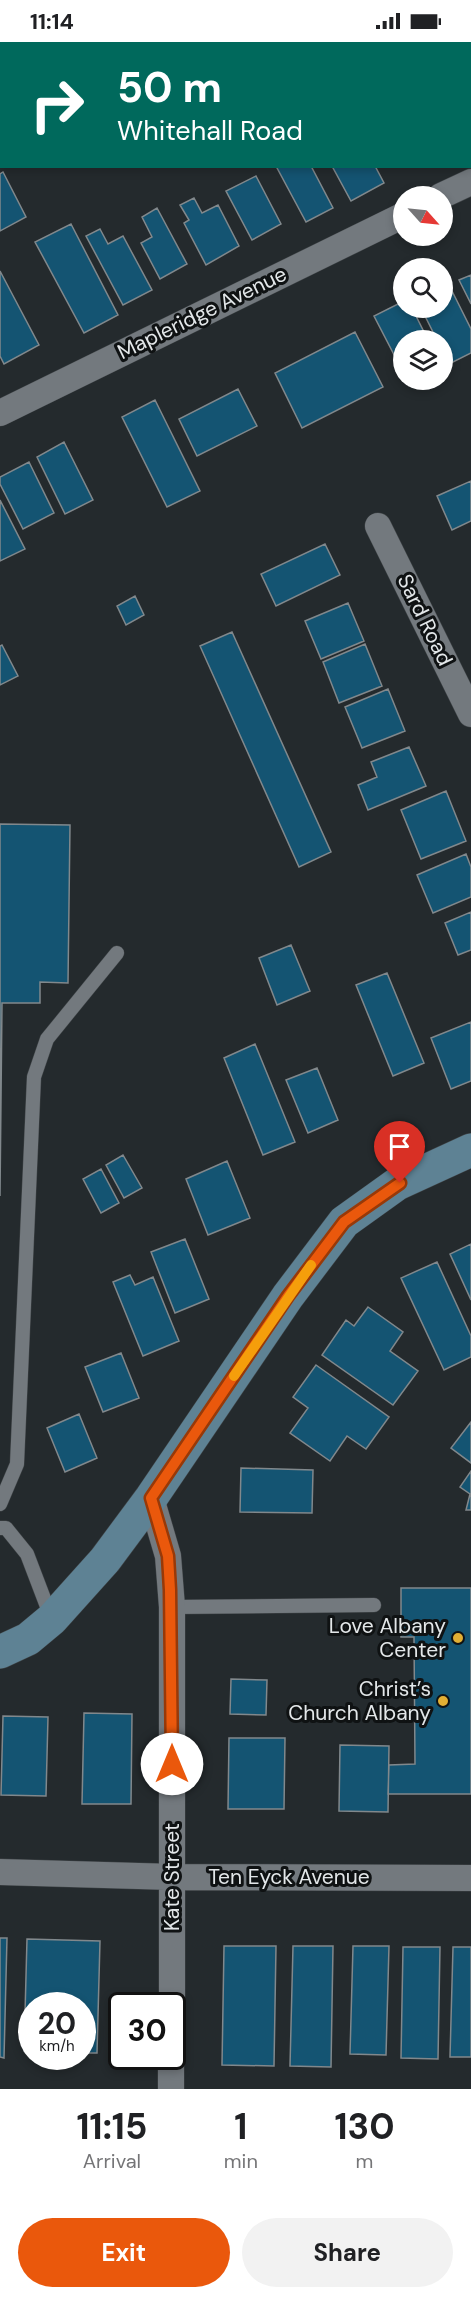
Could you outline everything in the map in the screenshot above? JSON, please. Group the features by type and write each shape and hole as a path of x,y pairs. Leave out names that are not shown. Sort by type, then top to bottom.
{"street":[{"path":"453,190 471,182"},
{"name":"Mapleridge Avenue","path":"0,413 393,219"},
{"name":"Sard Road","path":"378,526 471,714"},
{"path":"0,1652 28,1639 52,1619 105,1560 151,1498 288,1296 344,1222 398,1184 471,1150"},
{"name":"Kate Street","path":"151,1498 168,1556 172,1607 172,1992"},
{"name":"Ten Eyck Avenue","path":"0,1872 173,1877 471,1878"},
{"path":"171,2070 171,2089"}],"lane":[{"path":"0,1504 17,1464 34,1077 47,1039 117,953"},
{"path":"0,1528 6,1528 27,1554 52,1619"},
{"path":"172,1607 374,1605"}],"building":[{"path":"277,168 312,168 333,208 306,222"},
{"path":"333,168 376,168 384,183 351,201"},
{"path":"3,172 26,217 0,231 0,174"},
{"path":"256,176 281,224 252,240 226,191"},
{"path":"194,198 202,213 218,205 239,246 206,265 184,223 189,220 180,205"},
{"path":"157,208 187,264 160,279 141,243 152,237 142,217"},
{"path":"71,224 118,315 84,333 35,242"},
{"path":"100,229 108,244 123,236 152,290 123,305 86,236"},
{"path":"0,271 39,345 4,364 0,356"},
{"path":"471,275 471,304 459,280"},
{"path":"453,293 471,329 471,353 453,362 453,330 432,330 426,318 453,318"},
{"path":"393,306 393,318 417,318 423,330 393,330 393,353 374,316"},
{"path":"355,332 383,387 302,428 275,373"},
{"path":"238,389 257,426 197,456 179,419"},
{"path":"155,400 200,491 167,507 122,417"},
{"path":"64,442 93,500 65,514 37,457"},
{"path":"29,462 54,513 23,529 0,484 0,477"},
{"path":"471,481 471,521 452,530 437,496"},
{"path":"0,500 25,549 0,561"},
{"path":"325,544 340,575 276,606 261,574"},
{"path":"135,596 144,615 126,625 117,606"},
{"path":"348,603 364,641 321,659 305,621"},
{"path":"232,632 331,852 299,867 200,646"},
{"path":"365,644 382,686 339,703 323,662"},
{"path":"2,645 18,676 0,685 0,646"},
{"path":"388,689 405,731 362,748 345,707"},
{"path":"409,747 426,786 368,810 358,785 377,777 371,762"},
{"path":"446,791 466,841 421,859 401,810"},
{"path":"0,824 70,825 68,983 40,982 40,1003 2,1003 0,1196"},
{"path":"466,854 471,867 471,897 433,913 417,875"},
{"path":"471,912 471,950 458,955 445,923"},
{"path":"291,945 310,991 277,1005 259,958"},
{"path":"387,973 424,1063 393,1076 356,985"},
{"path":"471,1022 471,1081 451,1089 431,1038"},
{"path":"255,1044 295,1142 263,1155 224,1058"},
{"path":"317,1068 338,1120 308,1133 286,1080"},
{"path":"123,1155 142,1188 124,1198 106,1165"},
{"path":"227,1161 250,1218 208,1235 186,1179"},
{"path":"101,1169 119,1203 101,1213 83,1179"},
{"path":"185,1239 209,1299 175,1313 151,1252"},
{"path":"471,1244 471,1300 450,1254"},
{"path":"437,1262 471,1336 471,1357 444,1370 401,1278"},
{"path":"130,1275 135,1285 153,1277 179,1341 143,1356 113,1282"},
{"path":"368,1307 403,1332 390,1351 418,1371 393,1405 322,1355 346,1320 354,1326"},
{"path":"121,1353 139,1398 103,1412 85,1367"},
{"path":"316,1365 389,1417 366,1449 347,1436 330,1461 290,1433 308,1408 293,1397"},
{"path":"79,1414 97,1458 65,1472 47,1428"},
{"path":"471,1422 471,1463 451,1448"},
{"path":"241,1468 313,1470 312,1513 240,1512"},
{"path":"471,1471 471,1510 466,1510 470,1494 460,1487"},
{"name":"Christ’s Church Albany","path":"401,1588 471,1588 471,1794 388,1794 389,1765 415,1764 414,1637 401,1637"},
{"path":"231,1679 267,1680 266,1715 230,1714"},
{"path":"84,1713 132,1714 131,1804 82,1804"},
{"path":"3,1716 48,1717 46,1796 1,1795"},
{"path":"229,1738 285,1738 284,1809 228,1809"},
{"path":"340,1745 389,1746 388,1812 339,1811"},
{"path":"0,1938 7,1938 4,2058 0,2057"},
{"path":"27,1939 100,1941 97,2053 96,1992 26,1992"},
{"path":"224,1946 276,1946 274,2066 222,2065"},
{"path":"293,1946 333,1946 331,2067 290,2066"},
{"path":"353,1946 389,1946 386,2055 350,2054"},
{"path":"403,1947 440,1947 438,2059 401,2058"},
{"path":"453,1947 471,1947 471,2057 450,2057"}],"slow traffic":[{"path":"234,1376 311,1265"}],"place":[{"name":"Love Albany Center","path":"458,1638"},
{"name":"Christ’s Church Albany","path":"443,1701"}],"route":[{"path":"172,1764 172,1607 168,1556 151,1498 288,1296 344,1222 400,1183"}]}
